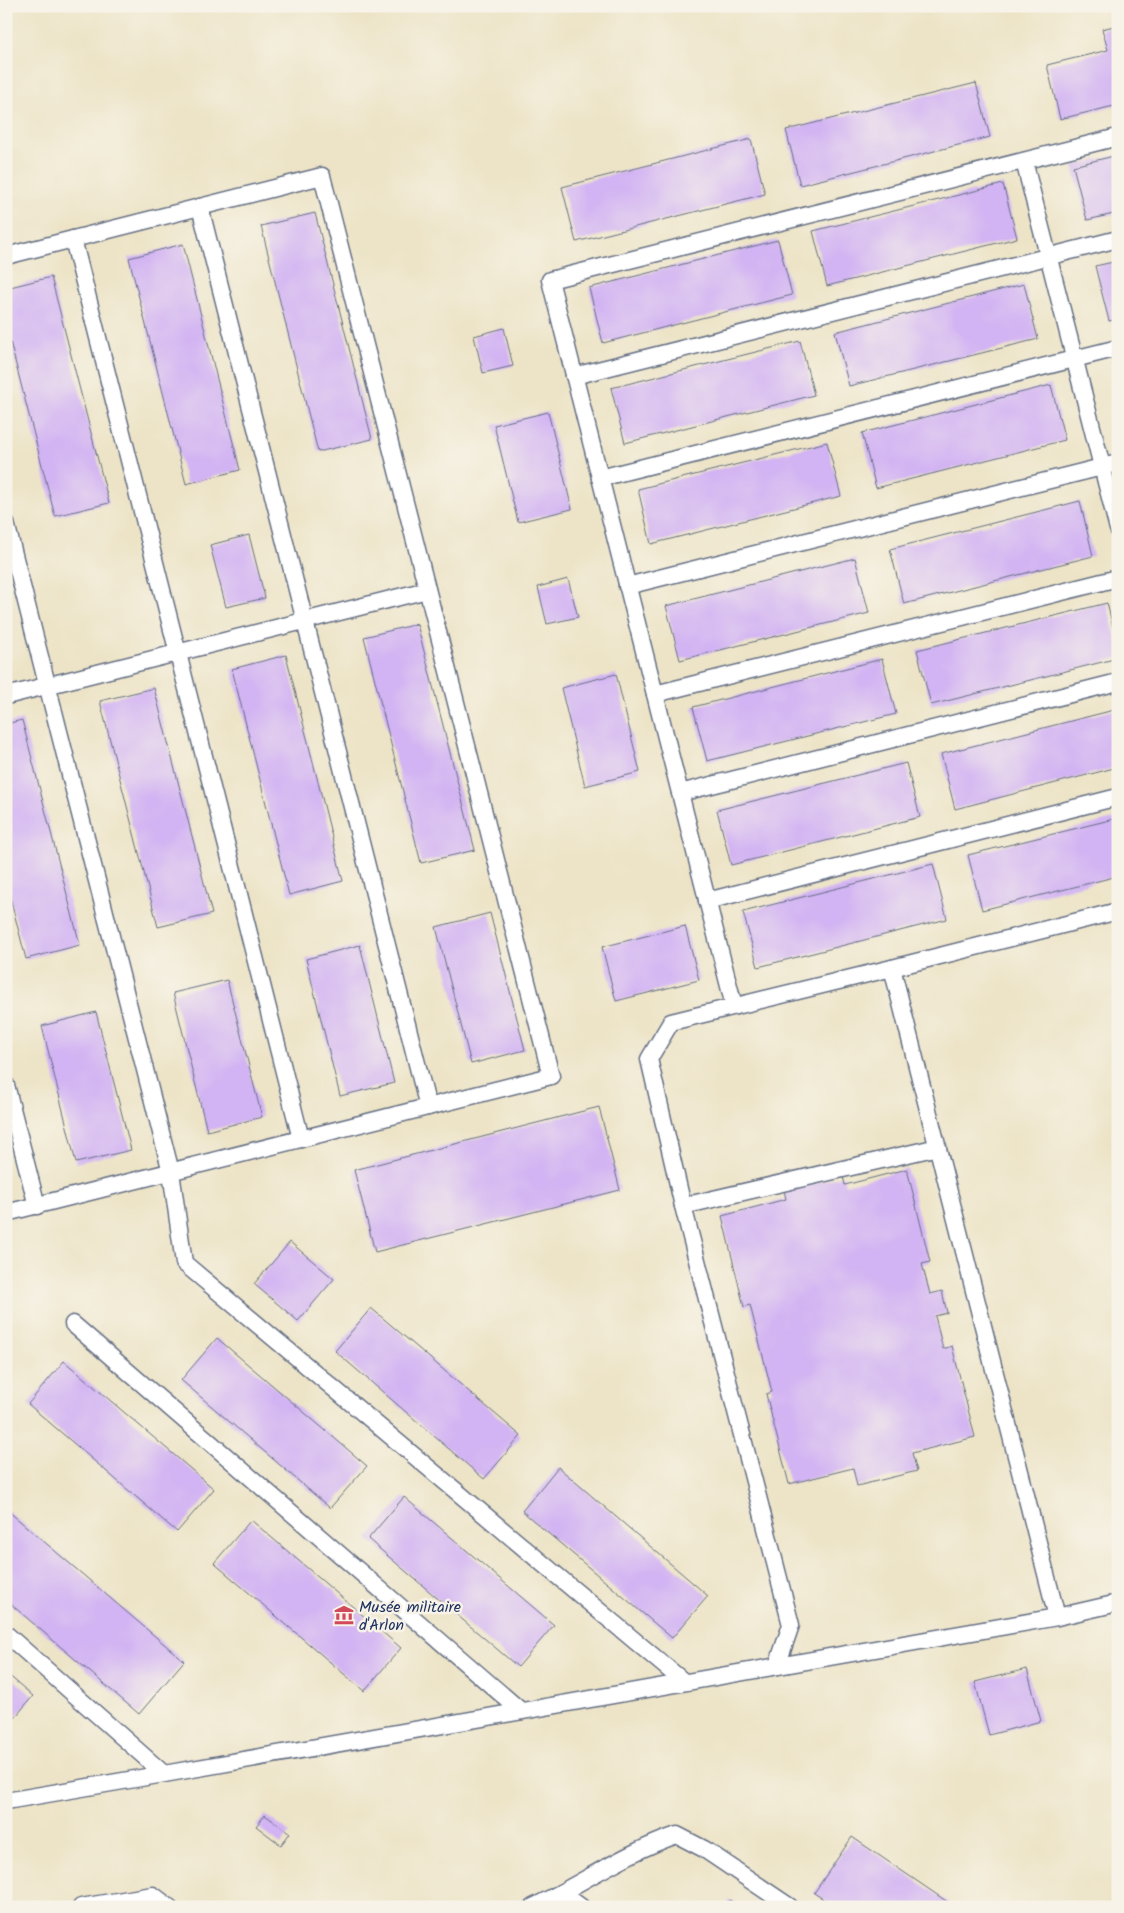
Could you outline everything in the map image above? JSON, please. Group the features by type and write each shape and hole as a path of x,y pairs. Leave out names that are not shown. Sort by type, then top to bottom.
{"lane":[{"path":"734,1006 550,280 1118,137"},
{"path":"1024,161 1074,359 1110,465 1118,529"},
{"path":"6,256 322,176 551,1076 6,1213"},
{"path":"200,207 428,1108"},
{"path":"73,239 301,1139"},
{"path":"574,376 1118,239"},
{"path":"600,478 1118,348"},
{"path":"627,586 1110,465"},
{"path":"6,523 171,1172 184,1263 684,1682"},
{"path":"655,694 1118,578"},
{"path":"6,696 427,590"},
{"path":"680,793 1118,682"},
{"path":"707,901 1118,797"},
{"path":"777,1666 791,1625 683,1206 649,1059 671,1022 1118,911"},
{"path":"892,968 1057,1616"},
{"path":"6,1085 37,1206"},
{"path":"683,1206 938,1147"},
{"path":"73,1324 521,1711"},
{"path":"6,1801 777,1666 1057,1616 1118,1603"},
{"path":"6,1634 164,1774"},
{"path":"533,1907 654,1843 677,1835 704,1849 790,1907"},
{"path":"562,1893 581,1907"},
{"path":"81,1907 153,1895 169,1907"}],"building":[{"path":"1118,25 1118,105 1060,119 1047,65 1108,50 1102,29"},
{"path":"976,83 990,137 800,185 786,130"},
{"path":"751,139 765,194 576,242 562,187"},
{"path":"1118,155 1118,213 1087,220 1073,166"},
{"path":"1003,184 1017,238 827,286 813,231"},
{"path":"315,213 372,439 318,452 261,226"},
{"path":"778,240 792,295 603,343 589,288"},
{"path":"183,244 240,470 186,484 129,258"},
{"path":"1118,261 1118,319 1109,321 1095,266"},
{"path":"51,277 109,503 55,516 6,326 6,288"},
{"path":"1024,284 1038,339 849,386 835,332"},
{"path":"504,328 513,366 483,373 474,336"},
{"path":"800,341 814,395 625,443 611,388"},
{"path":"1051,385 1065,440 876,488 862,433"},
{"path":"548,412 572,509 518,522 494,425"},
{"path":"827,442 841,496 651,544 638,489"},
{"path":"1080,501 1093,556 904,604 890,549"},
{"path":"249,535 265,598 226,607 210,545"},
{"path":"855,558 869,613 680,660 666,606"},
{"path":"568,579 578,617 547,624 538,587"},
{"path":"1107,603 1118,647 1118,658 931,705 917,650"},
{"path":"417,624 475,850 421,863 364,637"},
{"path":"286,655 343,881 289,895 232,669"},
{"path":"882,659 896,714 707,761 693,707"},
{"path":"616,674 640,772 585,786 561,688"},
{"path":"154,688 212,914 158,927 100,701"},
{"path":"1118,709 1118,767 955,809 941,754"},
{"path":"22,720 80,945 26,959 6,882 6,724"},
{"path":"906,763 920,817 731,865 717,810"},
{"path":"1118,818 1118,876 982,910 968,855"},
{"path":"933,864 947,919 758,967 743,912"},
{"path":"490,913 525,1050 471,1064 436,927"},
{"path":"685,926 699,980 616,1001 602,947"},
{"path":"360,945 394,1083 340,1096 306,959"},
{"path":"227,980 262,1117 207,1131 173,993"},
{"path":"96,1012 131,1150 76,1163 42,1026"},
{"path":"599,1107 620,1190 375,1252 354,1170"},
{"path":"907,1169 930,1262 922,1264 930,1294 942,1291 947,1313 935,1316 943,1349 952,1346 975,1437 912,1453 917,1471 857,1486 853,1468 789,1484 766,1394 772,1392 750,1305 744,1307 722,1216 786,1199 784,1190 843,1176 845,1185"},
{"path":"290,1242 334,1279 298,1321 254,1284"},
{"path":"371,1308 521,1436 484,1479 335,1351"},
{"path":"217,1338 367,1466 330,1508 181,1380"},
{"path":"64,1361 214,1489 177,1532 28,1404"},
{"path":"558,1467 708,1596 672,1638 522,1511"},
{"path":"404,1497 554,1625 518,1667 368,1539"},
{"path":"7,1510 184,1661 139,1714 6,1600"},
{"path":"251,1520 401,1648 364,1691 214,1563"},
{"path":"1027,1669 1041,1721 989,1735 975,1682"},
{"path":"6,1673 33,1696 6,1728"},
{"path":"265,1815 290,1833 281,1845 256,1826"},
{"path":"852,1837 955,1907 835,1907 814,1893"},
{"path":"730,1900 740,1907 725,1907"}],"place":[{"name":"Musée militaire d'Arlon","path":"344,1615"}]}
